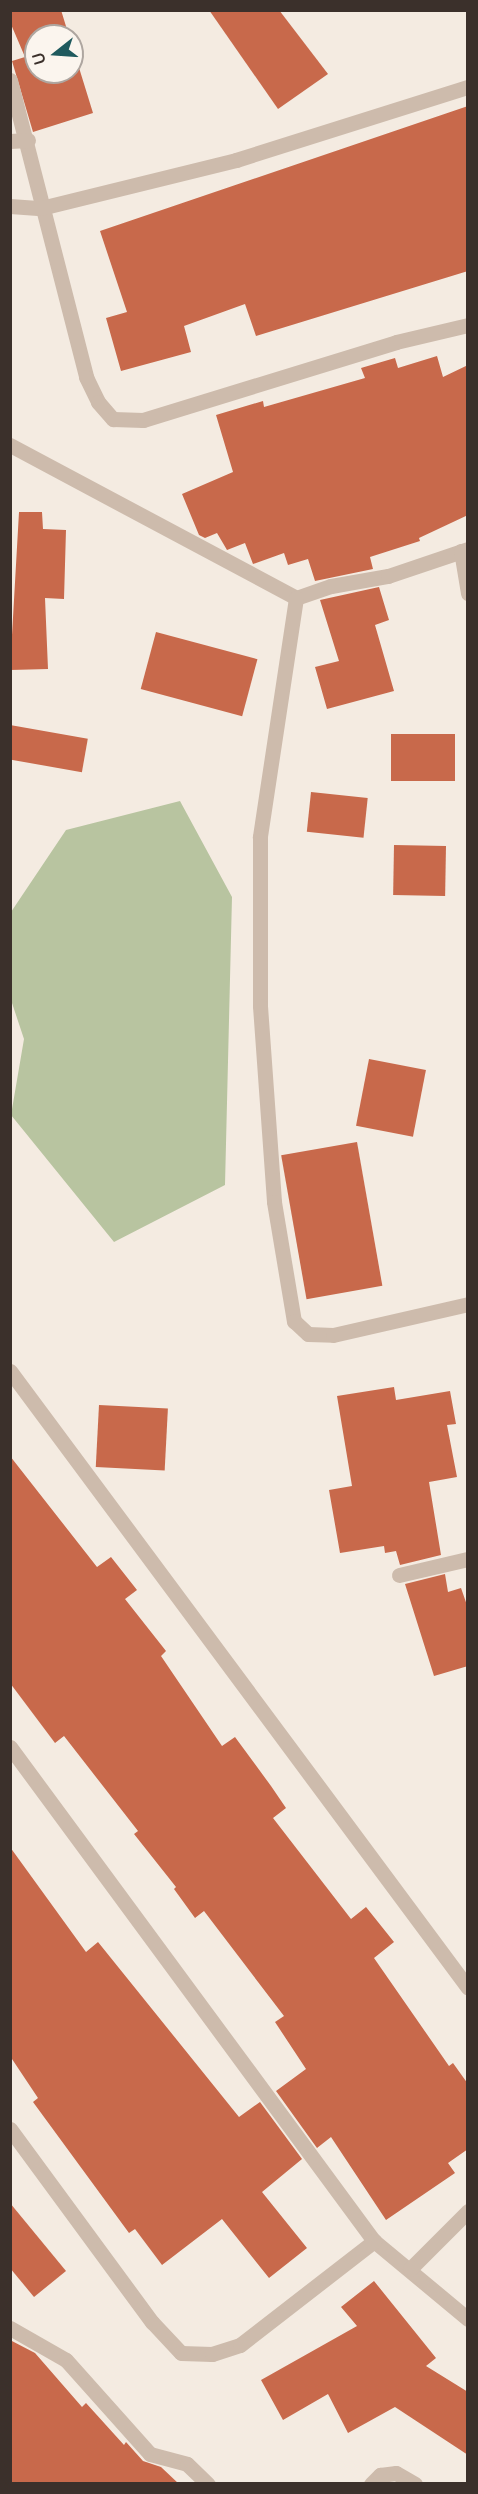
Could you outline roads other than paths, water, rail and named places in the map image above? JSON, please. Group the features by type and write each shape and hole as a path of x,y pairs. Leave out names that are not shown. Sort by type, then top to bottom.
{"street":[{"path":"10,80 28,140 41,208 86,377 98,402 113,419 143,420 396,342 468,325"},
{"path":"10,206 41,208 236,160 468,87"},
{"path":"10,141 28,140"},
{"path":"10,445 296,598 331,586 388,576 464,550 468,593"},
{"path":"296,598 260,837 260,1006 273,1190 294,1321 308,1334 333,1335 468,1304"},
{"path":"10,1371 468,1988"},
{"path":"399,1575 468,1559"},
{"path":"10,1747 374,2241 468,2319"},
{"path":"10,2129 152,2322 182,2353 212,2354 240,2345 374,2241"},
{"path":"410,2269 468,2211"},
{"path":"10,2328 66,2360 150,2454 187,2464 208,2484"},
{"path":"370,2484 380,2475 396,2473 415,2484"}]}
